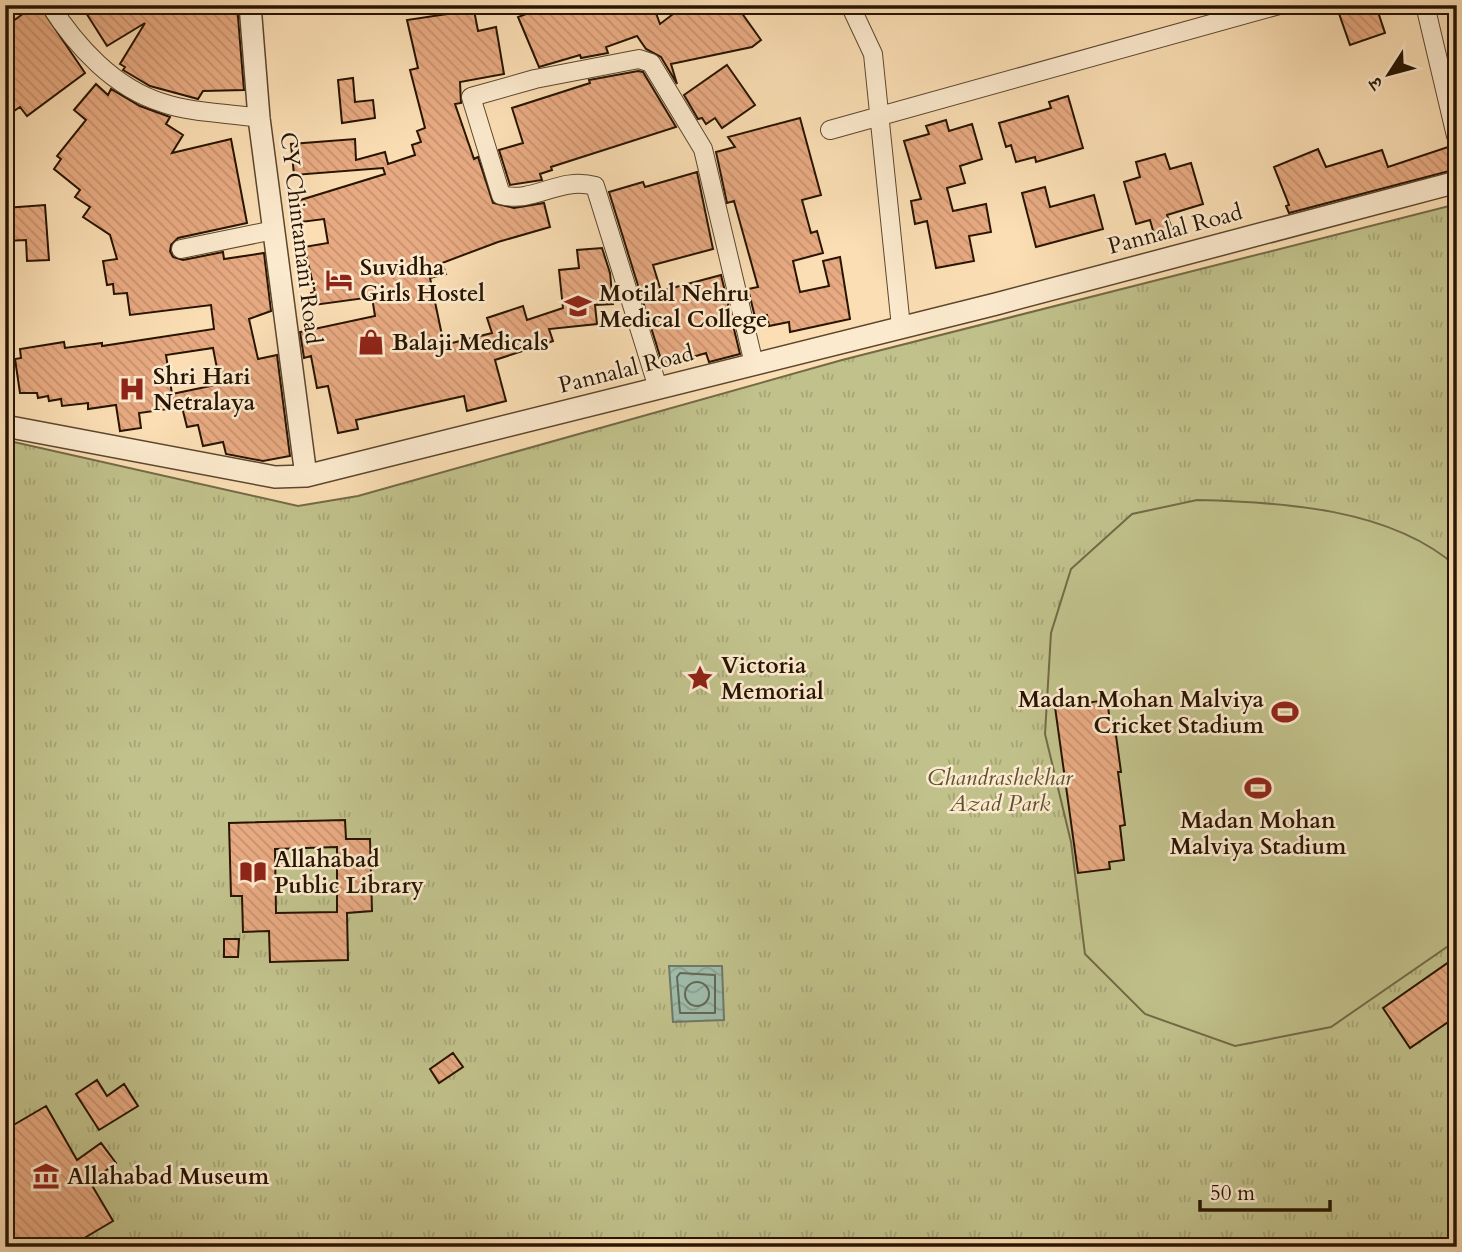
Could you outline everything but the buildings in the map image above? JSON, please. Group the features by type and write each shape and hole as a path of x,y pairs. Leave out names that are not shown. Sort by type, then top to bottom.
{"street":[{"path":"50,5 64,28 110,76 162,103 260,118"},
{"name":"CY Chintamani Road","path":"250,5 260,118 306,476"},
{"path":"850,5 873,54 901,327"},
{"path":"830,130 1279,5"},
{"path":"1425,5 1456,136"},
{"path":"658,388 595,186 578,181 513,199 501,195 471,97 535,79 626,61 639,59 651,63 703,149 754,364"},
{"name":"Pannalal Road","path":"5,426 275,477 306,476 901,327 1457,182"},
{"path":"181,249 274,230"}],"green space":[{"name":"Chandrashekhar Azad Park","path":"1457,204 1457,1247 5,1247 5,440 298,506 358,496 842,360"},
{"name":"Madan Mohan Malviya Stadium","path":"1197,500 1299,507 1368,520 1430,547 1457,567 1457,940 1331,1027 1235,1046 1145,1014 1085,954 1071,842 1045,734 1051,633 1071,569 1132,514"}],"water":[{"path":"669,966 722,966 724,1020 673,1022"}],"place":[{"name":"Suvidha Girls Hostel","path":"339,280"},
{"name":"Motilal Nehru Medical College","path":"578,306"},
{"name":"Balaji Medicals","path":"371,342"},
{"name":"Shri Hari Netralaya","path":"132,389"},
{"name":"Victoria Memorial","path":"700,678"},
{"name":"Madan Mohan Malviya Cricket Stadium","path":"1285,712"},
{"name":"Madan Mohan Malviya Stadium","path":"1258,788"},
{"name":"Allahabad Public Library","path":"253,872"},
{"name":"Allahabad Museum","path":"46,1176"}]}
